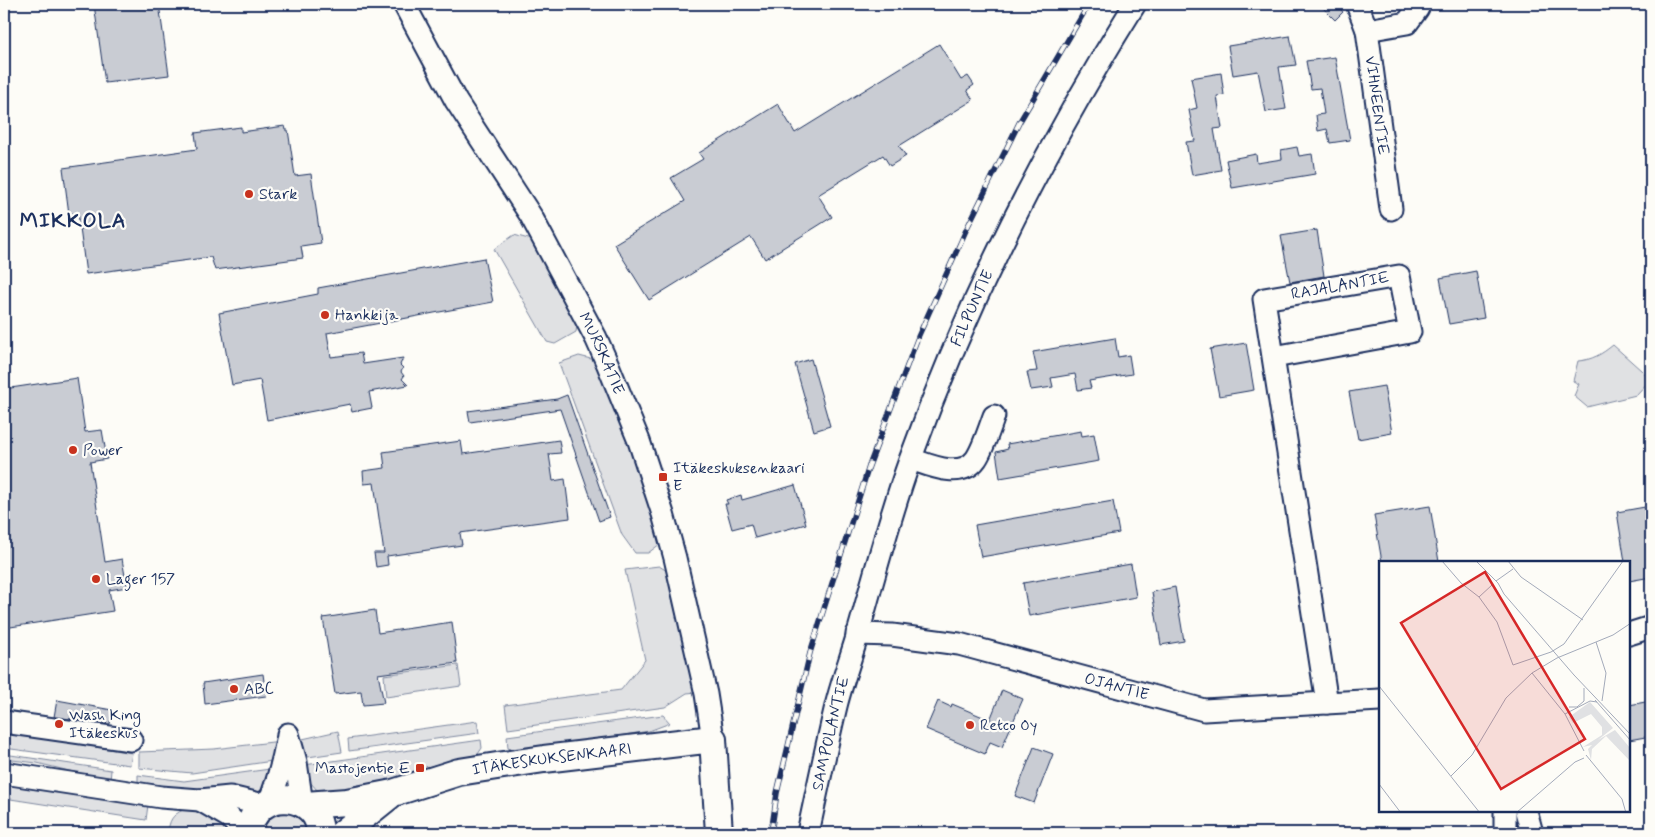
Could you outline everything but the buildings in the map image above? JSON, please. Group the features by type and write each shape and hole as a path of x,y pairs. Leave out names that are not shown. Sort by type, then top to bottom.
{"main road":[{"name":"ITÄKESKUKSENKAARI","path":"267,803 280,799 290,799 304,804 348,802 393,793 459,772 677,742 714,740"},
{"path":"714,740 719,833"},
{"name":"ITÄKESKUKSENKAARI","path":"343,833 393,793"},
{"path":"246,833 255,813 267,803"},
{"path":"304,804 314,815 320,828 320,833"}],"street":[{"name":"MURSKATIE","path":"404,4 456,101 531,216 596,338 608,365 639,441 666,522 706,694 714,740"},
{"name":"FILPUNTIE","path":"857,634 881,546 911,459 947,366 1020,207 1058,133 1097,64 1135,4"},
{"name":"VIHNEENTIE","path":"1357,4 1367,30 1391,209"},
{"path":"1367,30 1408,24 1418,8 1417,4"},
{"name":"RAJALANTIE","path":"1274,357 1410,332 1399,276 1264,299 1327,703"},
{"path":"911,459 935,467 958,470 967,467 976,459 994,416"},
{"path":"1630,634 1651,627"},
{"name":"OJANTIE","path":"857,634 892,635 959,644 1204,710 1379,700"},
{"name":"SAMPOLANTIE","path":"808,833 837,703 857,634"},
{"path":"4,722 131,740"},
{"path":"4,773 160,797 200,800 230,797 267,803 277,784 283,764 288,734 296,762 304,804"},
{"path":"200,800 229,817 246,833"},
{"path":"1505,812 1505,833"},
{"path":"1526,812 1532,833"}],"shaded area":[{"path":"514,235 536,241 578,319 576,332 555,344 547,342 494,249"},
{"path":"1613,345 1651,379 1636,395 1587,407 1574,396 1579,384 1573,381 1578,361 1597,356"},
{"path":"579,356 595,360 611,390 655,513 660,544 648,553 635,553 622,535 559,363"},
{"path":"659,566 672,574 697,692 687,693 665,707 508,729 505,705 621,690 645,660 625,570"},
{"path":"458,665 461,686 386,697 384,675"},
{"path":"663,715 670,723 649,731 517,752 508,748 507,736"},
{"path":"477,721 479,733 349,751 348,739"},
{"path":"338,731 342,752 301,758 298,740"},
{"path":"4,732 132,753 130,765 4,748"},
{"path":"481,740 482,748 478,754 419,769 403,780 376,792 318,791 309,781 304,765"},
{"path":"281,741 279,760 192,773 139,768 139,752 214,749"},
{"path":"4,754 111,770 110,781 37,763 4,759"},
{"path":"277,768 271,785 261,792 243,793 145,785 138,781 138,775 184,781"},
{"path":"4,781 148,805 146,820 4,798"},
{"path":"183,810 203,811 237,833 168,833 172,819"},
{"path":"283,811 299,818 305,824 307,833 260,833 268,818"}],"railway":[{"path":"771,833 777,793 810,653 869,466 918,337 967,228 1020,121 1089,4"}],"place":[{"name":"Stark","path":"249,194"},
{"name":"Hankkija","path":"325,315"},
{"name":"Power","path":"73,450"},
{"name":"Itäkeskuksenkaari E","path":"663,477"},
{"name":"Lager 157","path":"96,579"},
{"name":"ABC","path":"234,689"},
{"name":"Wash King Itäkeskus","path":"59,724"},
{"name":"Retco Oy","path":"970,725"},
{"name":"Mastojentie E","path":"420,768"}],"district":[{"name":"MIKKOLA","path":"73,221"}]}
